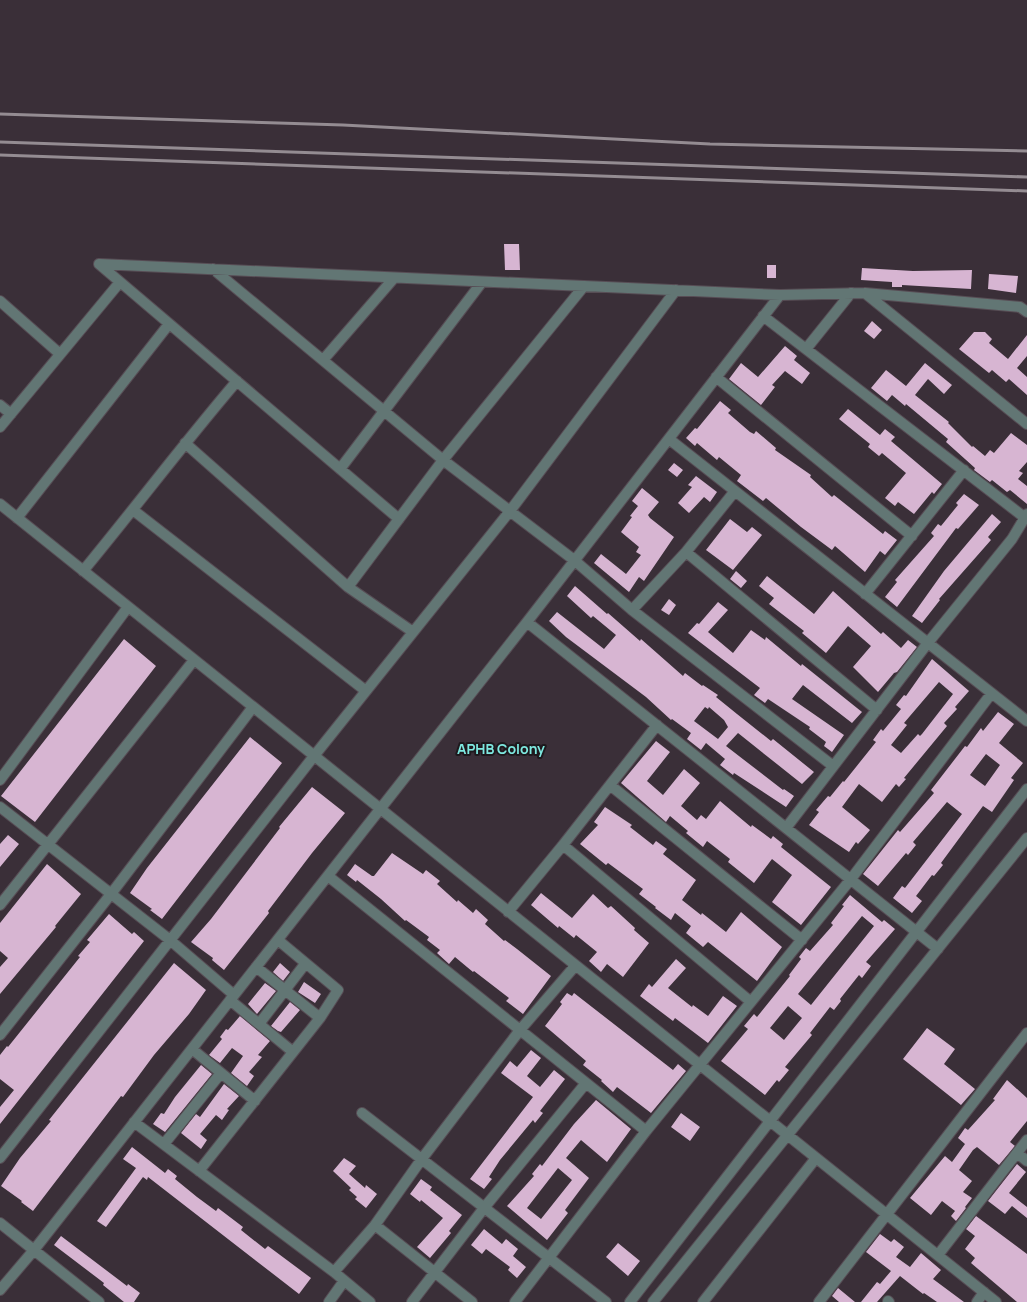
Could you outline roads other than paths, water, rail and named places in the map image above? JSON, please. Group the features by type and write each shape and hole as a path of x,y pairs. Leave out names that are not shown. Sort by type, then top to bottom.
{"street":[{"path":"399,519 99,264 780,295 865,292 1020,307 1027,312"},
{"path":"213,270 443,460 574,560 632,610 833,766"},
{"path":"323,360 394,278"},
{"path":"0,427 120,282"},
{"path":"340,469 385,412 482,282"},
{"path":"348,587 443,460 584,286"},
{"path":"0,1158 314,756 510,511 676,290"},
{"path":"865,292 1027,424"},
{"path":"806,349 851,293"},
{"path":"0,1290 34,1250 278,940 780,295"},
{"path":"0,301 60,354"},
{"path":"763,316 1026,516 1012,539 927,644 786,828"},
{"path":"17,518 169,324"},
{"path":"716,378 912,536"},
{"path":"83,571 185,443 237,381"},
{"path":"0,405 11,414"},
{"path":"669,438 927,644 1027,721"},
{"path":"185,443 348,587 413,632"},
{"path":"865,594 964,470"},
{"path":"632,610 686,552 735,491"},
{"path":"0,504 996,1302"},
{"path":"133,510 366,691"},
{"path":"686,552 876,710"},
{"path":"0,780 128,607"},
{"path":"527,622 938,949"},
{"path":"0,905 194,660"},
{"path":"515,1302 646,1131 851,879 991,694"},
{"path":"0,1035 111,894 252,707"},
{"path":"508,912 564,845 656,725"},
{"path":"610,785 802,940"},
{"path":"630,1302 1027,789"},
{"path":"0,807 170,940 259,1024 293,1052"},
{"path":"654,1302 1027,838"},
{"path":"564,845 751,1002"},
{"path":"328,876 646,1131"},
{"path":"199,1171 320,1018 338,990 278,940"},
{"path":"259,1024 305,964"},
{"path":"334,1272 375,1225 421,1160 520,1030 575,966"},
{"path":"256,967 320,1018"},
{"path":"819,1302 1027,1033"},
{"path":"192,1049 255,1101"},
{"path":"164,1144 221,1073"},
{"path":"412,1302 484,1208 586,1083"},
{"path":"362,1113 606,1302"},
{"path":"134,1122 334,1272 370,1302"},
{"path":"938,1255 1027,1140"},
{"path":"1017,1153 1027,1161"},
{"path":"703,1302 816,1158"},
{"path":"0,1222 99,1302"},
{"path":"375,1225 472,1302"},
{"path":"329,1302 344,1280"},
{"path":"977,1302 984,1292"}],"railway":[{"path":"0,114 343,125 710,144 1027,151"},
{"path":"0,142 1027,177"},
{"path":"0,155 1027,191"}],"district":[{"name":"APHB Colony","path":"501,749"}]}
